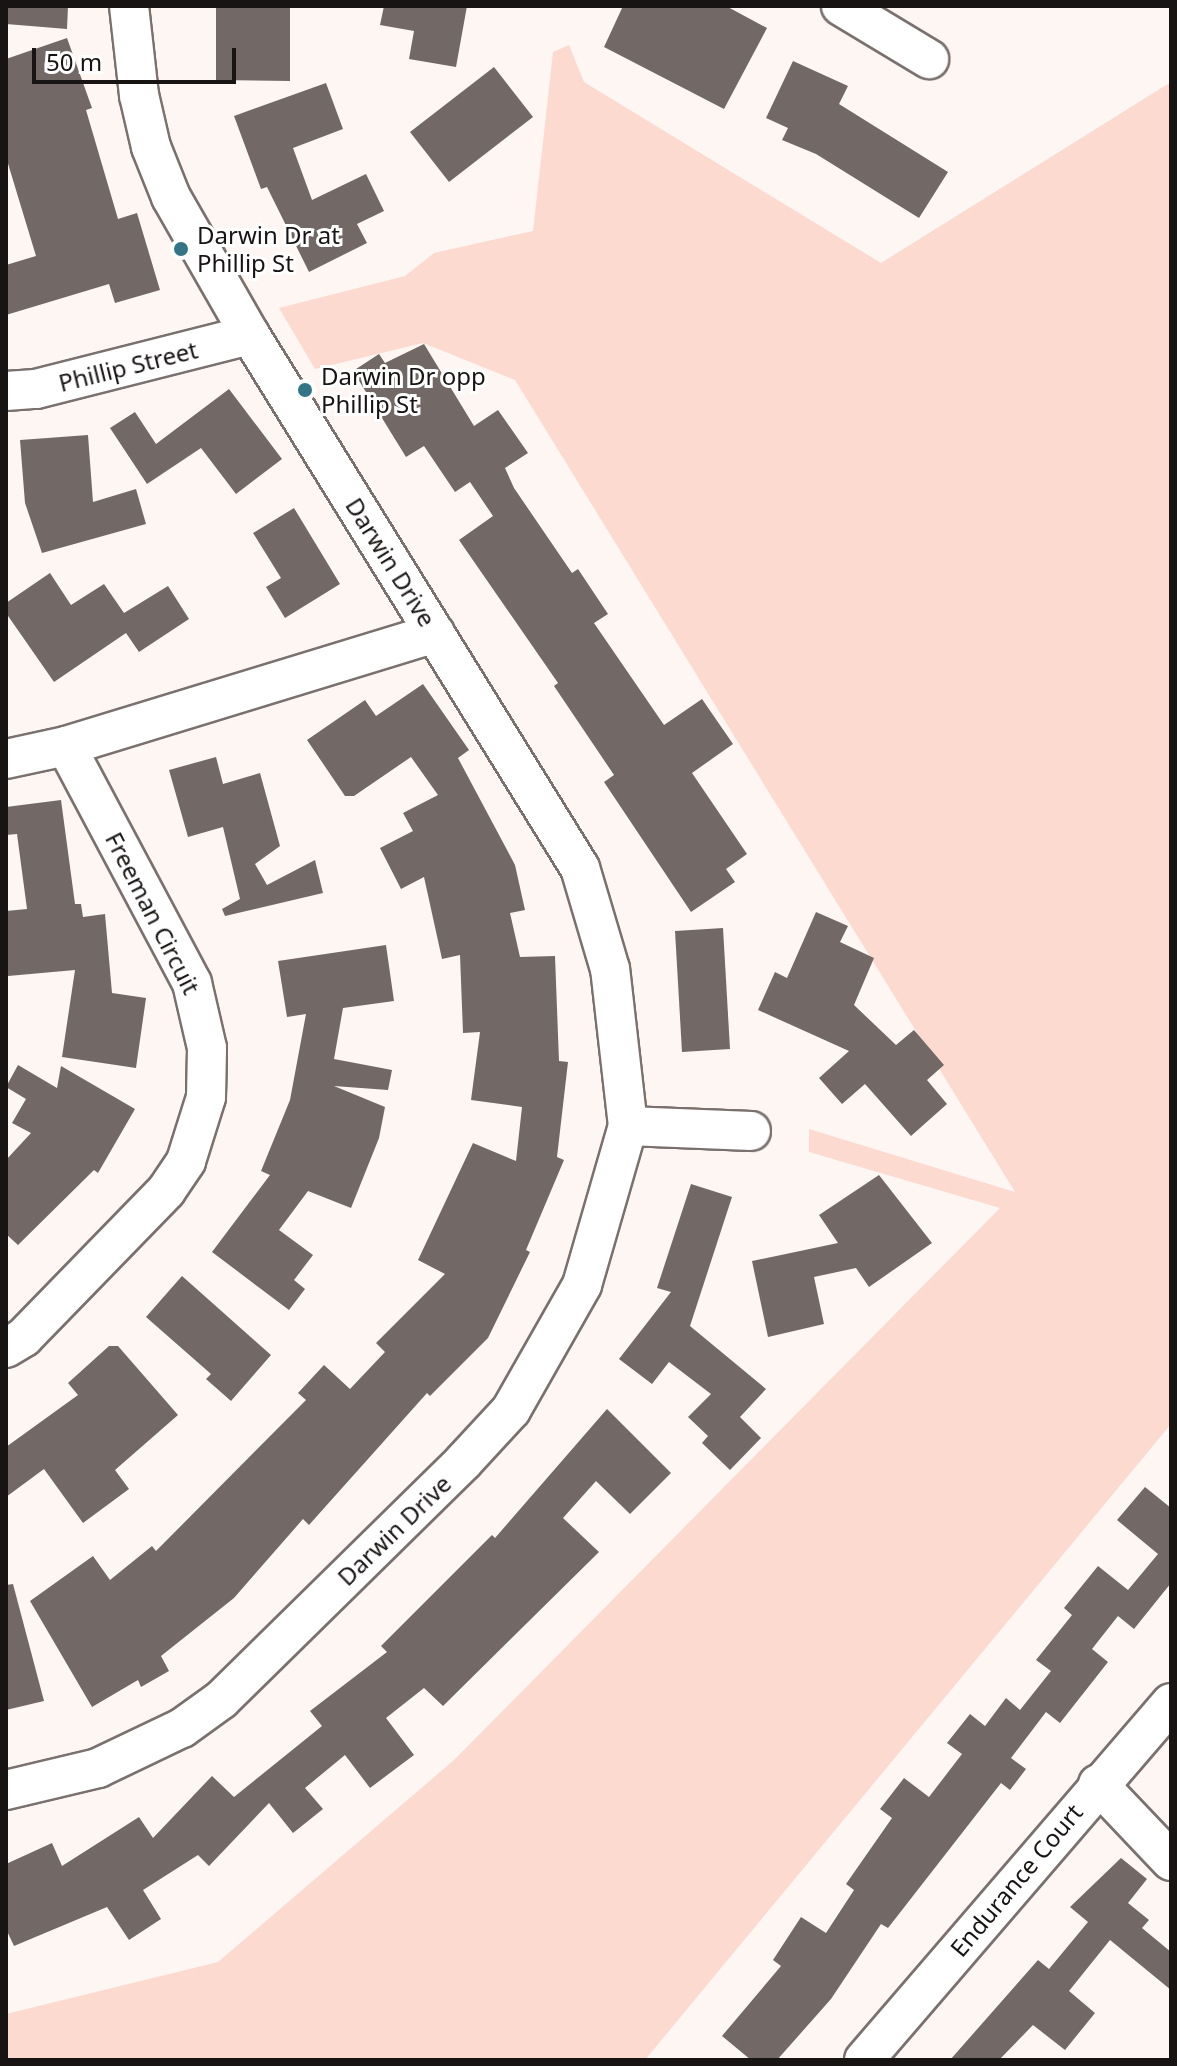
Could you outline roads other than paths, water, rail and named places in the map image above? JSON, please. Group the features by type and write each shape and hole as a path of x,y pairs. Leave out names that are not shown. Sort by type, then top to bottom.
{"street":[{"name":"Darwin Drive","path":"6,1790 98,1768 182,1728 222,1699 463,1462 511,1410 582,1285 628,1126 610,969 580,868 250,335 171,197 151,147 129,6"},
{"path":"841,6 929,59"},
{"name":"Phillip Street","path":"6,391 36,389 250,335"},
{"path":"6,759 66,746 435,633"},
{"name":"Freeman Circuit","path":"6,1348 34,1326 166,1191 186,1161 206,1097 207,1048 192,983 66,746"},
{"path":"628,1126 751,1131"},
{"name":"Endurance Court","path":"864,2060 1098,1784 1171,1703"},
{"path":"1098,1784 1171,1861"}],"place":[{"name":"Darwin Dr at Phillip St","path":"181,249"},
{"name":"Darwin Dr opp Phillip St","path":"305,390"}]}
